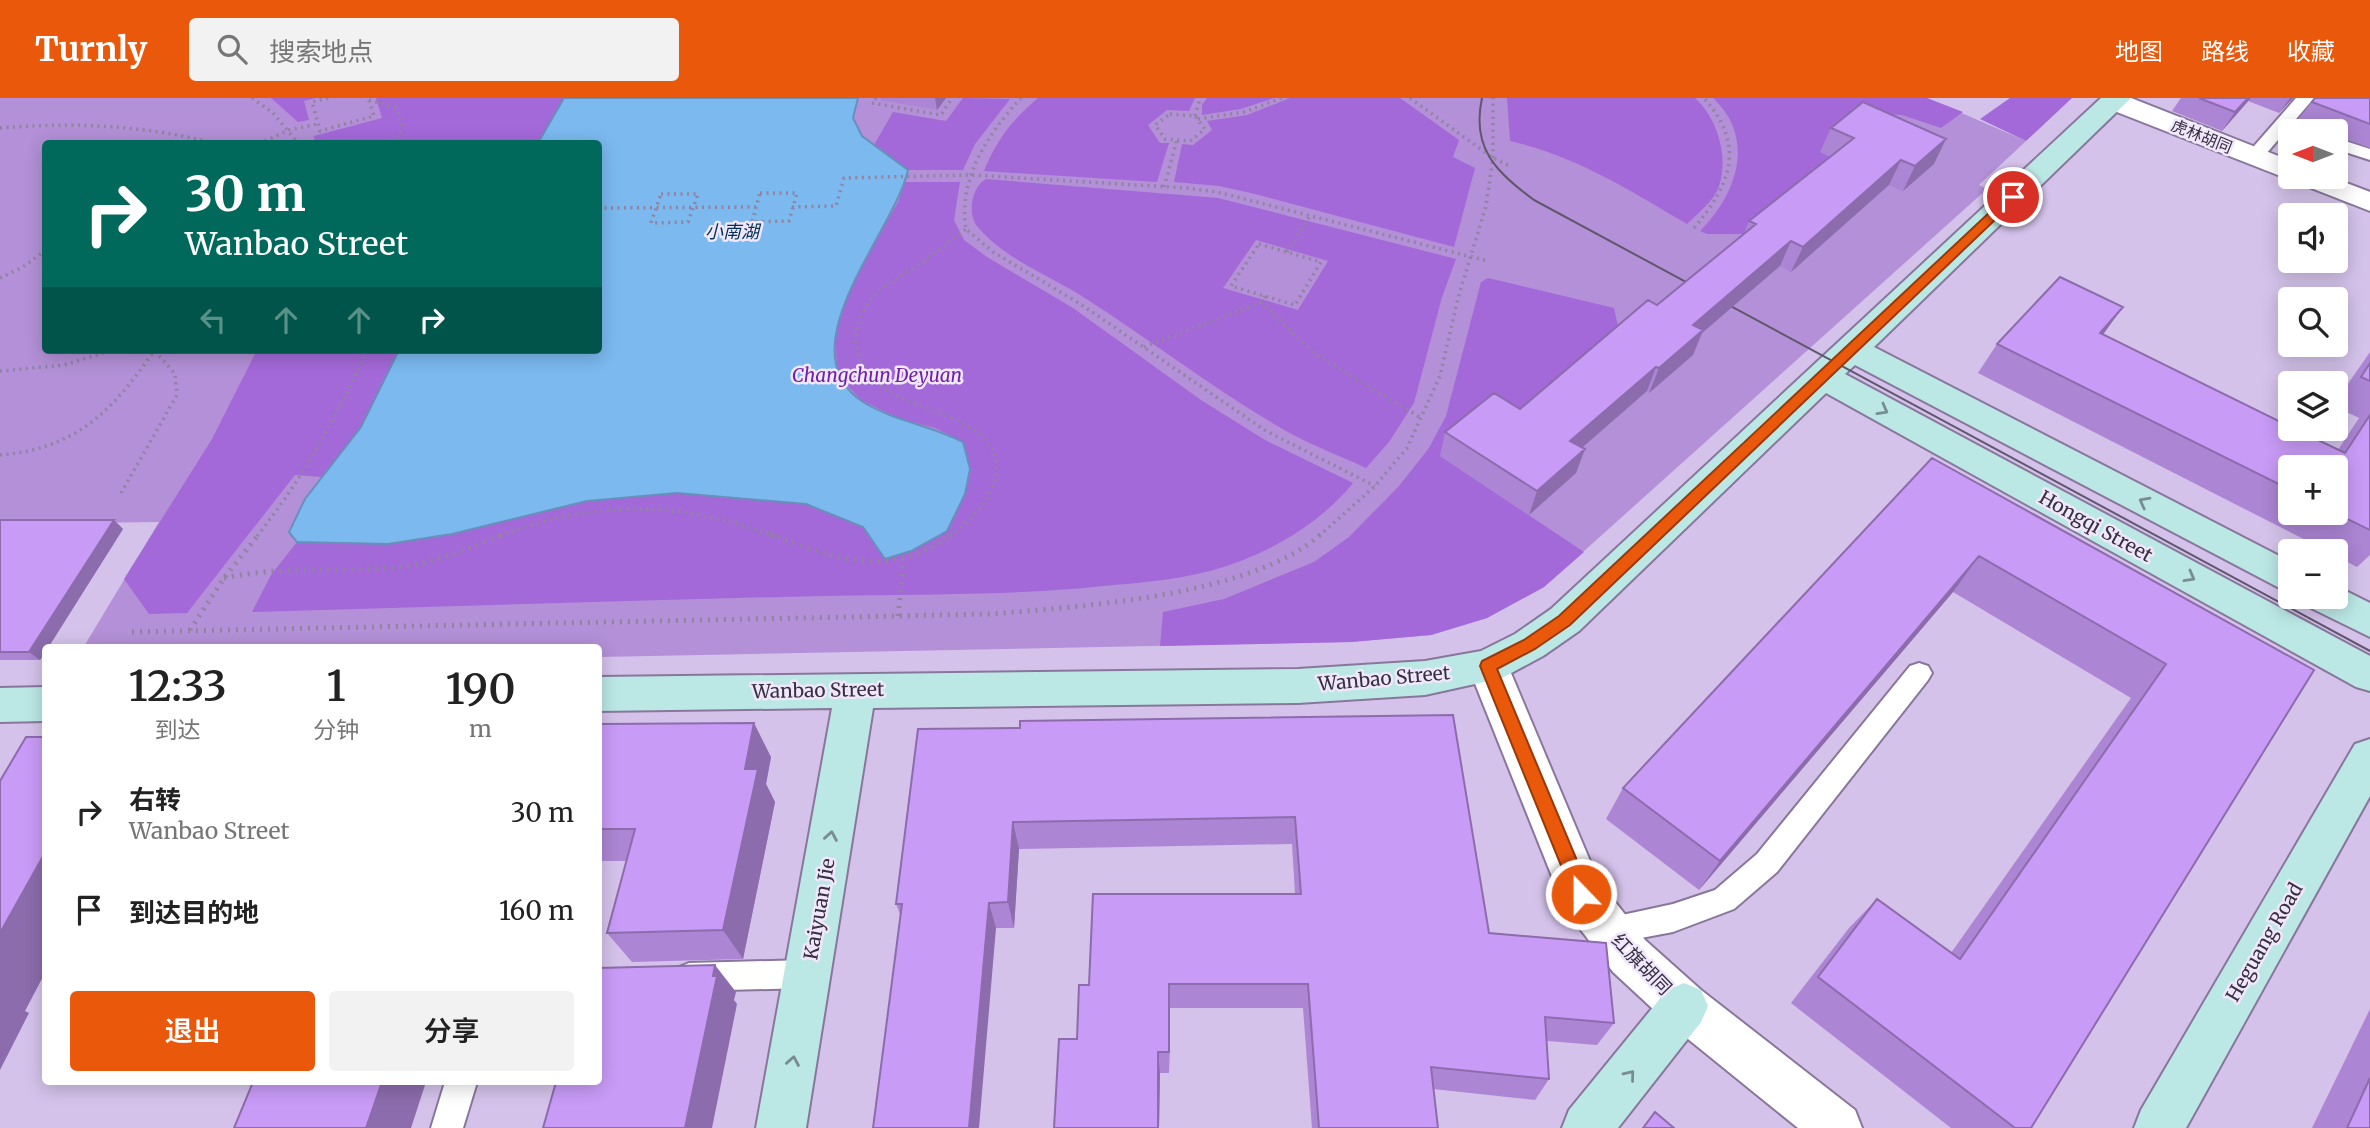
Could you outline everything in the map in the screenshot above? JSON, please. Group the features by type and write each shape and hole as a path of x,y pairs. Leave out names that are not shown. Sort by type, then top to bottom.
{"street":[{"name":"虎林胡同","path":"2116,100 2278,166"},
{"name":"Wanbao Street","path":"602,694 1298,686 1425,678 1488,666 1530,645 1564,620 2116,100"},
{"path":"2336,189 2370,202"},
{"path":"1852,349 2278,572"},
{"name":"Hongqi Street","path":"1823,377 2370,675"},
{"path":"2347,609 2370,621"},
{"name":"红旗胡同","path":"1488,666 1581,894 1629,956 1684,1006 1837,1128"},
{"name":"Kaiyuan Jie","path":"781,1128 856,689"},
{"path":"0,705 42,704"},
{"name":"Heguang Road","path":"2159,1128 2370,757"},
{"path":"1587,1128 1684,1006"}],"lane":[{"path":"2287,119 2305,98"},
{"path":"2254,156 2278,130"},
{"path":"2348,147 2370,155"},
{"path":"1609,930 1673,918 1724,900 1767,863 1919,673"},
{"path":"654,978 808,974"},
{"path":"447,1128 460,1085"}],"path":[{"path":"252,98 272,112 296,140"},
{"path":"327,98 312,102 320,131 374,116 368,99"},
{"path":"876,98 872,103 941,115 952,98"},
{"path":"1021,98 999,120 983,146 964,200 966,229 993,251 1079,303 1266,431 1375,486"},
{"path":"1200,98 1196,117 1205,129 1190,141 1165,139 1155,125 1170,114 1196,117 1244,112 1282,98"},
{"path":"1410,98 1493,159 1512,167"},
{"path":"132,632 989,614 1071,608 1218,584 1268,566 1309,545 1375,486 1408,448 1440,376 1455,309 1486,206 1493,159 1493,98"},
{"path":"1694,228 1711,210 1725,187 1731,162 1728,136 1722,119 1704,98"},
{"path":"368,99 395,107 403,119 402,134 398,140"},
{"path":"0,128 84,122 121,124 157,128 202,140"},
{"path":"268,140 289,130 318,124"},
{"path":"1164,187 1177,140"},
{"path":"792,207 836,206 844,178 972,175 1217,191 1488,261"},
{"path":"797,192 789,221 752,222 757,207 761,193 797,192"},
{"path":"662,194 698,194 693,208 688,222 651,223 662,194"},
{"path":"602,208 757,207"},
{"path":"1287,252 1310,216"},
{"path":"224,578 270,569 372,569 423,563 533,524 593,509 631,507 690,512 857,562 891,564 947,543 977,514 994,488 997,462 992,448 971,426 909,403 876,382 856,355 857,325 873,297 966,229"},
{"path":"1259,244 1287,252 1321,262 1295,305 1231,286 1259,244"},
{"path":"0,278 23,267 42,253"},
{"path":"1143,348 1261,302 1265,296"},
{"path":"1261,302 1296,338 1328,363 1421,418"},
{"path":"0,371 65,365 100,354"},
{"path":"0,455 39,452 59,445 85,429 114,404 152,354"},
{"path":"121,493 177,395 174,374 157,354"},
{"path":"190,630 224,578 293,491 317,452 366,354"},
{"path":"898,616 904,561"}],"green space":[{"name":"Changchun Deyuan","path":"0,98 1927,98 2026,141 1979,185 1987,189 1544,587 1487,618 1431,635 1351,642 602,657 602,644 85,644 159,522 0,524"},
{"path":"271,98 315,98 304,101 309,120 298,122"},
{"path":"376,98 564,98 540,140 314,140 314,136 382,118"},
{"path":"963,98 1010,99 975,144 963,170 908,170 874,145 893,112 946,121"},
{"path":"1038,98 1195,98 1189,111 1167,110 1148,125 1160,143 1169,143 1157,182 984,171 1006,131"},
{"path":"1207,98 1274,98 1241,109 1202,115 1202,105"},
{"path":"1290,98 1400,98 1459,140 1453,157 1475,168 1454,247 1251,193 1219,186 1174,182 1182,144 1193,145 1212,130 1207,121 1247,115"},
{"path":"1507,98 1695,98 1715,127 1722,150 1722,174 1717,191 1687,224 1580,165 1534,147 1510,141"},
{"path":"1713,98 1927,98 1963,112 1941,128 1902,115 1872,113 1843,163 1754,234 1707,234 1700,231 1713,217 1732,184 1738,149 1735,131 1727,114"},
{"path":"2010,98 2072,98 2026,141 1980,119"},
{"path":"986,179 1218,198 1456,259 1442,297 1414,403 1389,442 1366,468 1296,436 1227,394 1074,291 1001,249 977,226 972,215 972,201","holes":["1256,240 1328,261 1298,310 1223,288"]},
{"path":"905,182 960,182 954,220 964,240 987,257 1073,308 1201,400 1265,440 1353,483 1323,513 1269,548 1210,571 1157,581 999,593 252,612 271,575 297,542 388,544 452,534 587,501 677,493 806,504 863,527 965,494 970,469 963,442 935,428 899,419 861,400 838,376 834,333 854,279 898,202"},
{"path":"1488,278 1614,308 1621,340 1513,433 1440,456 1584,552 1544,587 1487,618 1431,635 1351,642 1160,646 1163,612 1224,599 1314,562 1349,537 1399,486 1429,448 1446,416 1481,282"},
{"path":"255,354 397,354 361,427 322,477 295,475 187,613 149,614 124,579 212,439"}],"water":[{"name":"小南湖","path":"564,98 858,98 853,118 862,136 908,170 899,195 851,289 839,322 834,352 841,380 863,402 887,414 963,442 970,469 965,494 947,531 911,551 885,559 863,527 806,504 677,493 587,501 452,534 388,544 297,542 289,532 305,499 361,427 397,354 602,354 602,140 540,140"}],"building":[{"path":"2199,98 2248,98 2235,112"},
{"path":"2315,98 2370,98 2370,124 2312,102"},
{"path":"1863,102 1946,139 1915,166 1901,160 1803,247 1791,241 1693,325 1703,330 1570,441 1585,449 1537,491 1445,432 1494,393 1520,409 1648,300 1657,305 1756,224 1749,221 1854,138 1831,128"},
{"path":"2060,277 2123,307 2100,333 2278,421 2278,441 2320,441 2345,453 2370,415 2370,530 2348,519 2348,455 2278,455 2278,484 1997,344"},
{"path":"2370,363 2370,381 2361,377"},
{"path":"1932,458 2314,670 2031,1128 2015,1128 1818,977 1877,899 1960,959 2166,664 1979,556 1720,861 1623,788"},
{"path":"0,520 114,520 29,652 0,652"},
{"path":"1453,715 1489,933 1606,943 1614,1023 1545,1017 1549,1079 1431,1067 1438,1128 1319,1128 1308,984 1169,984 1169,1052 1158,1052 1158,1128 1054,1128 1059,1039 1077,1039 1079,985 1089,985 1093,894 1301,894 1295,817 1013,822 1008,902 989,903 969,1128 873,1128 902,904 896,904 918,729 1020,728 1020,721"},
{"path":"754,723 745,769 758,769 723,930 607,933 635,829 602,829 602,724"},
{"path":"26,737 42,737 42,858 0,933 0,781"},
{"path":"715,965 713,976 717,976 685,1128 543,1128 555,1085 602,1085 602,968"},
{"path":"2370,1078 2370,1128 2347,1128"},
{"path":"252,1085 381,1085 366,1128 234,1128"},
{"path":"1655,1112 1674,1128 1643,1128"}],"tram line":[{"path":"1482,98 1480,131 1490,157 1508,179 1534,200 2370,651"}],"route":[{"path":"1581,894 1488,666 1530,645 1564,620 2013,197"}]}
